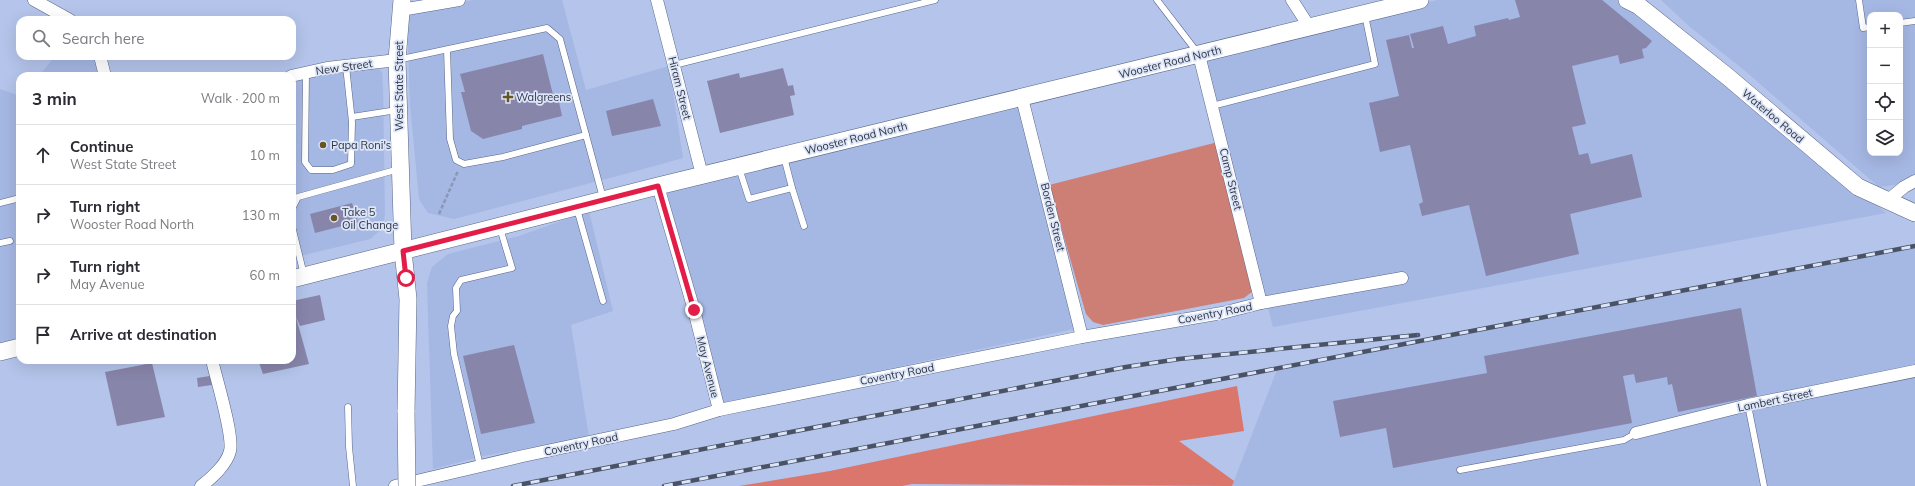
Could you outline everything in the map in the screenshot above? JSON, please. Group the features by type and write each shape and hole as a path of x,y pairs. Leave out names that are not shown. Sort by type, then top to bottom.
{"main road":[{"name":"Wooster Road North","path":"298,277 658,186 1420,0"},
{"name":"Waterloo Road","path":"1636,2 1728,77 1858,187 1887,202 1915,213"},
{"name":"West State Street","path":"401,5 397,60 403,251 408,299 406,412 407,486"},
{"path":"0,352 16,348"}],"street":[{"path":"34,0 63,16"},
{"path":"401,5 459,0"},
{"name":"Hiram Street","path":"657,0 702,176"},
{"path":"1292,0 1310,28"},
{"name":"Camp Street","path":"1199,55 1261,303"},
{"path":"101,60 104,72"},
{"name":"New Street","path":"296,75 346,66 397,60"},
{"name":"Borden Street","path":"1022,98 1082,337"},
{"path":"1887,202 1904,187 1915,182"},
{"name":"May Avenue","path":"658,186 694,310 719,410"},
{"name":"Coventry Road","path":"395,486 674,424 719,410 1082,337 1222,313 1261,303 1402,278"},
{"path":"201,486 219,470 230,452 231,447 230,432 213,364"},
{"name":"Lambert Street","path":"1636,433 1748,405 1915,371"}],"lane":[{"path":"674,65 935,0"},
{"path":"1157,0 1199,55"},
{"path":"1859,0 1863,28 1867,27"},
{"path":"1212,106 1375,64 1365,14"},
{"path":"1903,22 1915,20"},
{"path":"397,60 547,28 560,39 604,200"},
{"path":"447,50 450,139 456,160 464,164 503,157 586,135"},
{"path":"306,73 305,162 311,170 333,170 351,164 352,117 346,66"},
{"path":"352,117 399,110"},
{"path":"783,156 804,226"},
{"path":"738,167 748,199 792,188"},
{"path":"296,201 298,197 401,169"},
{"path":"0,203 16,199"},
{"path":"576,207 603,301"},
{"path":"480,466 454,354 451,326 452,316 457,311 456,288 461,280 512,268 500,226"},
{"path":"0,244 10,241"},
{"path":"296,260 298,277"},
{"path":"1748,405 1764,486"},
{"path":"348,407 348,447 353,486"},
{"path":"1460,470 1624,440 1636,433"}],"path":[{"path":"439,214 462,163"}],"shaded area":[{"path":"473,0 562,0 586,90 669,66 683,158 454,219 428,213 419,199 410,104 407,12"},
{"path":"1437,0 1635,0 1886,213 1273,327 1204,58"},
{"path":"1661,0 1915,0 1915,177 1895,185 1879,187 1744,70 1690,27"},
{"path":"52,60 94,60 98,72 42,72"},
{"path":"373,65 382,72 385,213 383,228 370,239 296,257 296,80 354,67"},
{"path":"0,89 16,95 16,343 0,348"},
{"path":"1021,100 1074,329 724,404 666,189"},
{"path":"1218,142 1253,291 1244,298 1103,325 1093,322 1086,314 1049,185"},
{"path":"589,211 613,311 571,325 589,437 483,456 433,469 427,283 432,267 448,254 519,236"},
{"path":"1915,246 1915,486 1232,486 1278,367"},
{"path":"1237,386 1244,431 1179,441 1234,481 1232,486 912,484 902,486 739,486 830,471"}],"building":[{"path":"1515,0 1602,0 1652,41 1646,48 1642,49 1644,58 1620,64 1618,55 1572,66 1586,124 1572,127 1579,155 1588,153 1591,164 1632,154 1642,197 1570,214 1579,254 1486,276 1469,205 1422,216 1419,204 1423,202 1410,145 1380,152 1369,103 1399,96 1386,40 1409,35 1412,48 1414,48 1410,34 1443,26 1448,44 1476,36 1474,26 1508,18 1509,20 1520,17"},
{"name":"Walgreens","path":"543,54 555,103 559,102 562,116 522,126 522,129 483,139 471,131 461,92 465,92 460,74"},
{"path":"783,68 788,86 793,85 795,95 790,96 794,115 720,133 707,81 739,73 740,78"},
{"path":"653,99 661,126 612,136 606,111"},
{"name":"Take 5 Oil Change","path":"352,203 358,222 315,233 310,214"},
{"path":"320,295 325,320 300,326 296,317 296,300"},
{"path":"1741,308 1757,396 1678,412 1672,384 1668,385 1667,377 1636,383 1634,374 1623,376 1632,423 1393,468 1386,428 1340,437 1333,401 1487,373 1484,356"},
{"path":"296,317 309,364 263,374 259,364 296,364"},
{"path":"514,345 535,423 481,434 463,356"},
{"path":"152,364 165,417 117,426 105,372"},
{"path":"210,376 212,385 198,387 197,378"}],"railway":[{"path":"664,486 1915,246"},
{"path":"513,486 1126,367 1179,359 1418,335"}],"place":[{"name":"Walgreens","path":"508,97"},
{"name":"Papa Roni's","path":"323,145"},
{"name":"Take 5 Oil Change","path":"334,218"}],"route":[{"path":"406,278 403,251 658,186 694,310"}]}
